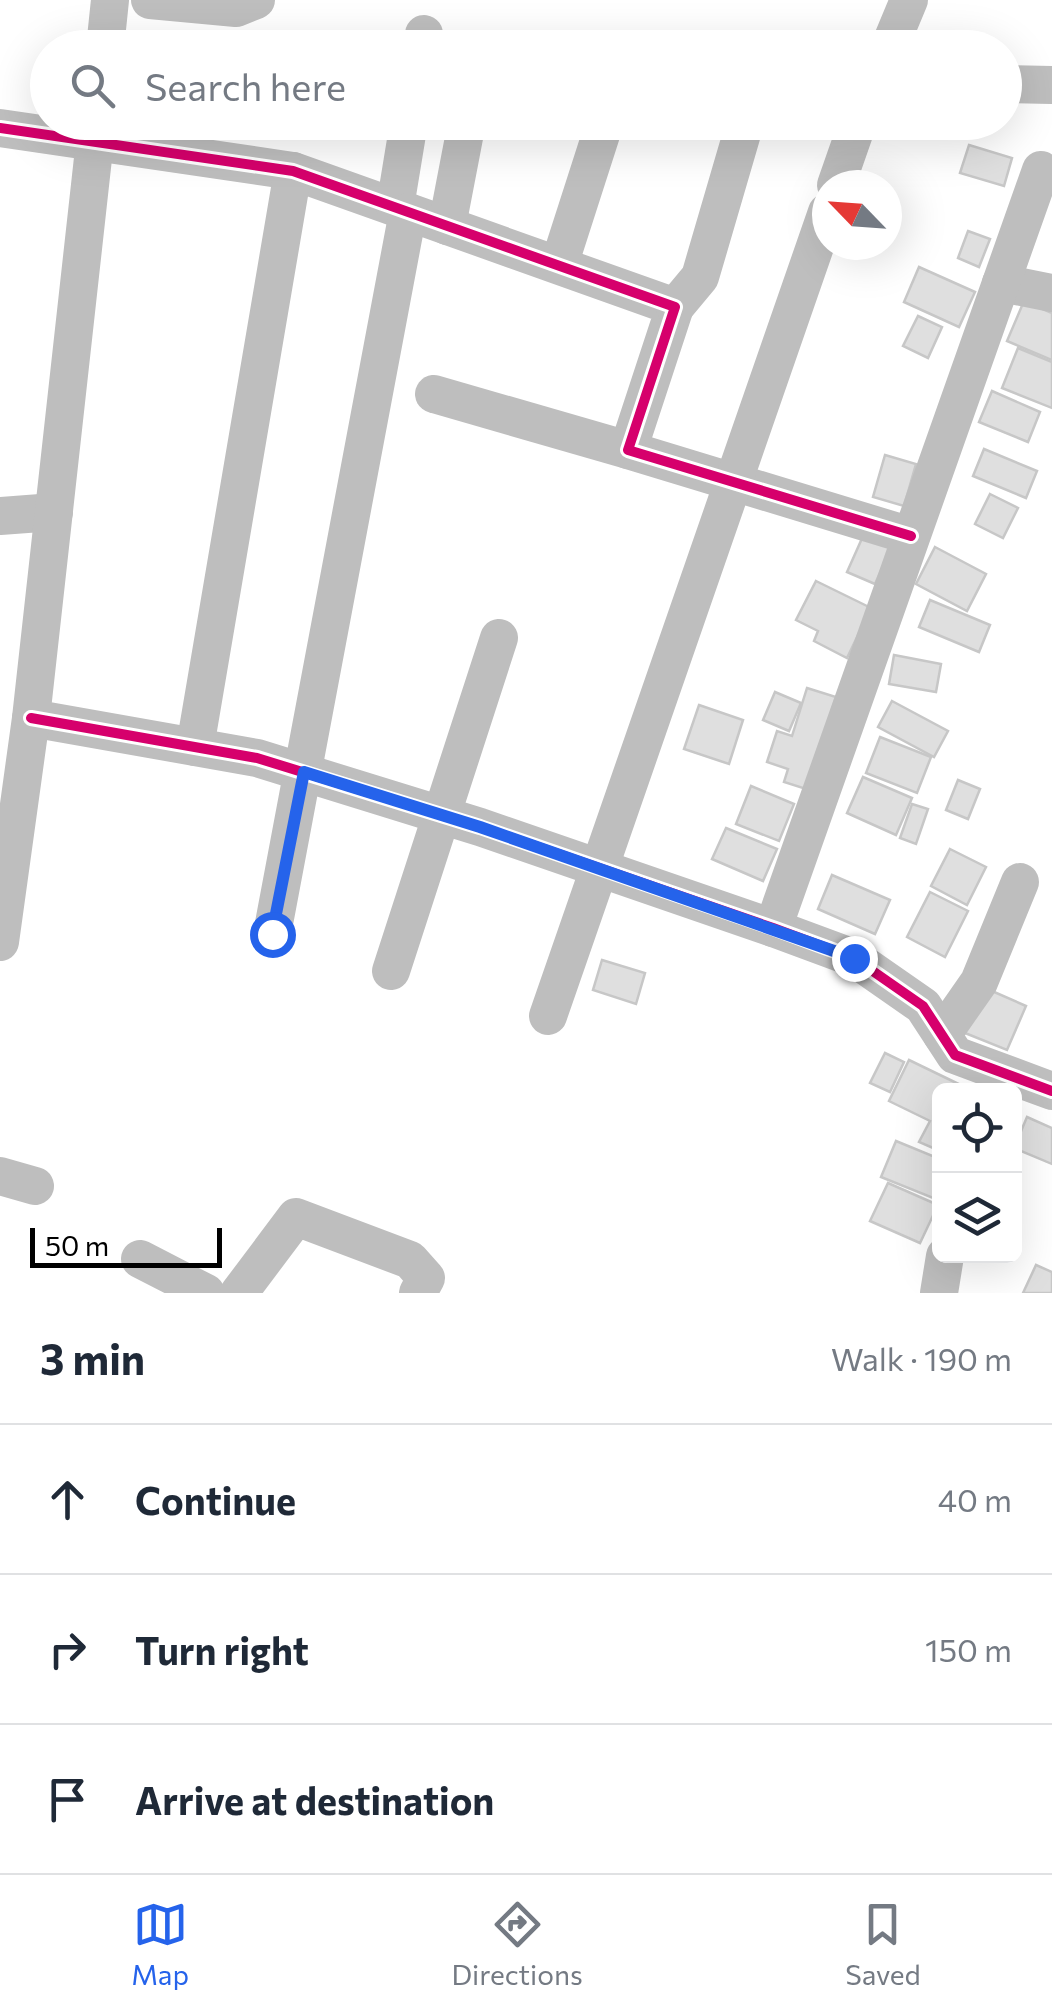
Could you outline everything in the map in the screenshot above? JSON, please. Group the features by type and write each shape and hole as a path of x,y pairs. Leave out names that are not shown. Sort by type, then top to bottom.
{"street":[{"path":"107,30 110,0"},
{"path":"150,0 236,8 256,0"},
{"path":"897,30 909,0"},
{"path":"1022,84 1052,85"},
{"path":"0,128 30,129"},
{"path":"0,942 32,718 95,140"},
{"path":"137,140 294,171 674,306"},
{"path":"272,934 402,210 408,140"},
{"path":"447,226 463,140"},
{"path":"559,265 599,140"},
{"path":"628,450 674,306 700,276 741,140"},
{"path":"841,170 852,140"},
{"path":"773,928 1040,170"},
{"path":"195,747 294,171"},
{"path":"548,1016 812,255"},
{"path":"1001,283 1052,293"},
{"path":"434,394 912,536"},
{"path":"0,516 54,512"},
{"path":"391,971 499,638"},
{"path":"32,718 195,747 304,772 442,815 854,958 923,1006 955,1055 1029,1088"},
{"path":"942,1034 979,982 1020,882"},
{"path":"239,1293 296,1217 410,1260 426,1278 418,1293"},
{"path":"140,1259 206,1293"},
{"path":"939,1293 944,1263"}],"building":[{"path":"969,145 1012,158 1004,186 960,173"},
{"path":"968,231 990,239 979,267 958,258"},
{"path":"919,267 975,292 959,327 904,302"},
{"path":"1024,301 1052,313 1052,360 1007,341"},
{"path":"918,316 942,327 928,358 903,346"},
{"path":"1018,348 1052,362 1052,408 1002,388"},
{"path":"992,391 1040,412 1028,442 979,422"},
{"path":"984,449 1037,471 1026,498 973,476"},
{"path":"885,455 916,464 904,506 873,497"},
{"path":"990,494 1018,508 1003,538 975,524"},
{"path":"864,534 892,546 875,584 847,572"},
{"path":"935,547 986,574 967,611 916,584"},
{"path":"816,581 871,608 847,658 814,641 818,631 796,620"},
{"path":"930,600 990,625 979,652 919,627"},
{"path":"894,655 941,664 936,692 889,684"},
{"path":"807,688 836,697 806,789 784,782 788,769 767,762 777,731 792,736"},
{"path":"775,692 801,703 789,731 763,720"},
{"path":"892,701 948,731 934,757 878,727"},
{"path":"699,705 743,720 729,764 684,749"},
{"path":"880,737 931,757 917,793 866,773"},
{"path":"863,777 912,798 896,835 847,813"},
{"path":"958,780 980,789 968,819 946,810"},
{"path":"751,786 794,804 779,841 736,824"},
{"path":"912,804 928,809 916,844 900,838"},
{"path":"726,828 777,849 763,881 712,859"},
{"path":"950,849 986,867 967,905 931,886"},
{"path":"832,875 890,900 875,934 818,909"},
{"path":"930,892 968,911 945,957 907,937"},
{"path":"602,960 645,973 636,1004 593,990"},
{"path":"985,988 1026,1006 1007,1050 965,1033"},
{"path":"885,1053 904,1062 890,1092 870,1083"},
{"path":"909,1060 957,1083 932,1083 932,1148 919,1142 930,1121 889,1101"},
{"path":"1027,1117 1052,1128 1052,1164 1022,1151 1022,1129"},
{"path":"896,1141 932,1156 932,1198 881,1177"},
{"path":"888,1183 932,1202 932,1218 920,1243 870,1221"},
{"path":"1036,1265 1052,1272 1052,1293 1023,1293"}],"cycle path":[{"path":"0,128 30,132"},
{"path":"82,140 293,171 675,307 628,450 911,536"},
{"path":"31,718 257,758 480,827 773,928 854,958 923,1006 955,1055 1052,1091"}],"route":[{"path":"272,934 304,772 480,827 854,958"}]}
